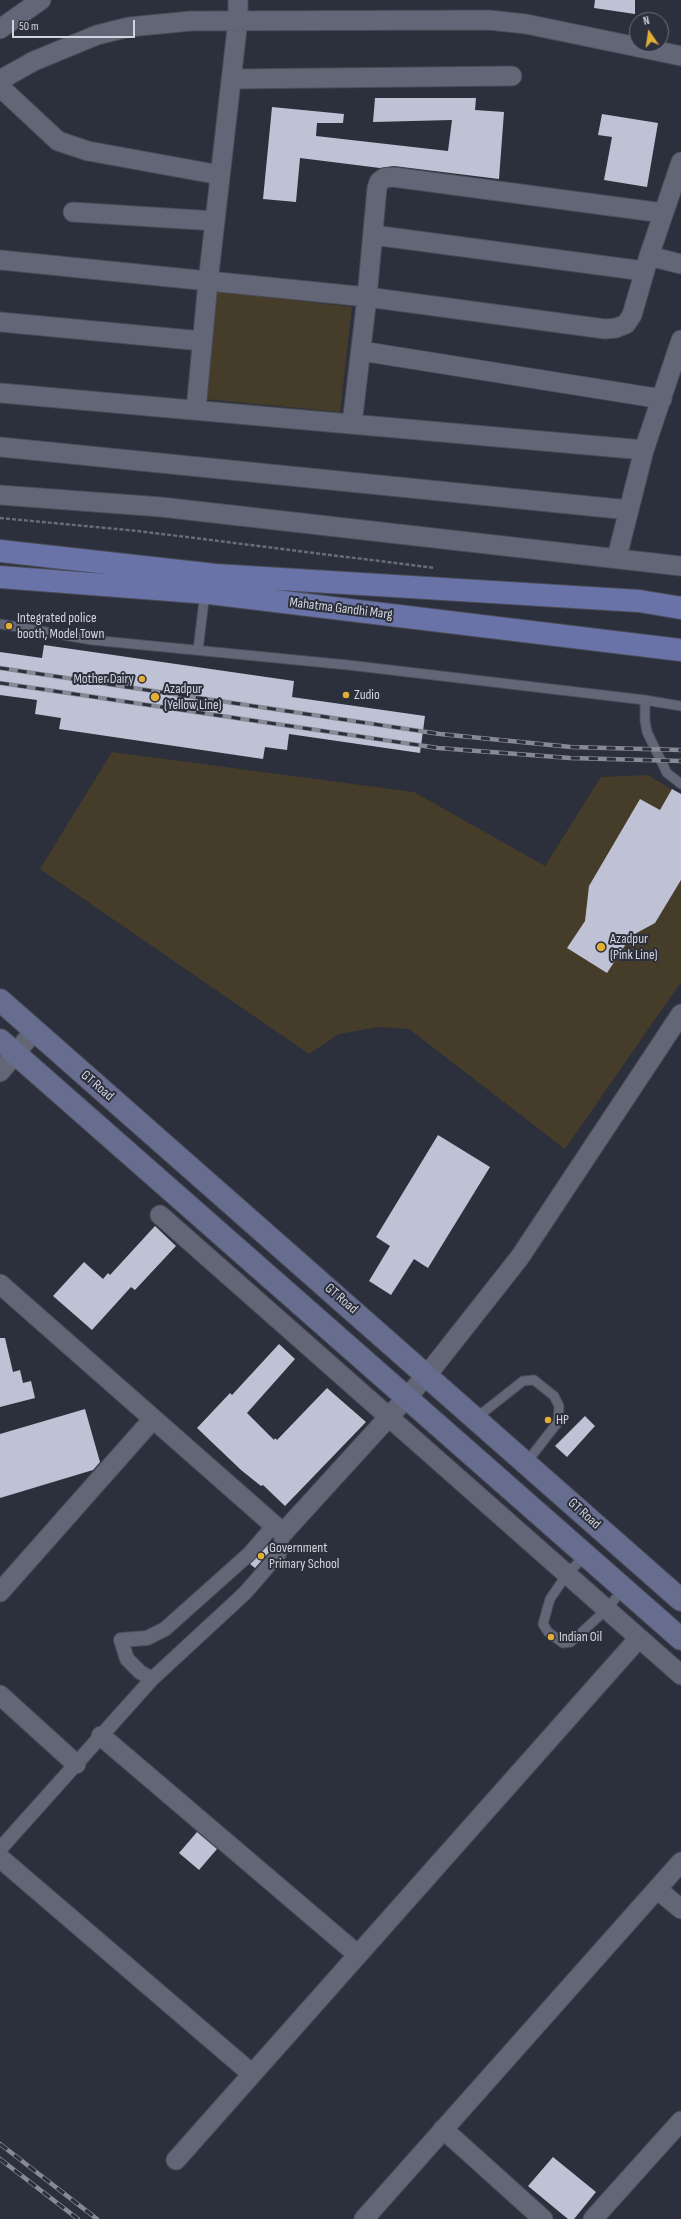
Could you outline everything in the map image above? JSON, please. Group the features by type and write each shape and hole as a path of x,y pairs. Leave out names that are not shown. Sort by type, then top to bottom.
{"main road":[{"name":"Mahatma Gandhi Marg","path":"0,551 216,575 639,602 681,608"},
{"name":"Mahatma Gandhi Marg","path":"0,577 205,592 681,650"},
{"name":"GT Road","path":"0,1000 427,1374 681,1600"},
{"path":"0,1040 681,1639"}],"street":[{"path":"0,29 41,0"},
{"path":"196,410 208,282 238,20 238,0"},
{"path":"0,80 34,60 73,44 129,27 191,21 489,20 526,24 681,56"},
{"path":"231,79 512,76"},
{"path":"0,87 46,131 63,143 88,151 220,175"},
{"path":"0,260 367,297 616,328 626,324 632,315 646,264 681,162"},
{"path":"352,424 367,297 377,188 379,182 384,178 393,177 663,213"},
{"path":"73,212 215,221"},
{"path":"373,235 646,264 681,264"},
{"path":"0,322 202,341"},
{"path":"617,557 644,450 681,340"},
{"path":"361,351 662,399"},
{"path":"0,393 644,450"},
{"path":"0,447 629,510"},
{"path":"0,495 161,507 617,557 681,566"},
{"path":"152,1680 140,1672 127,1659 121,1640 147,1638 165,1629 279,1529 406,1398 427,1374 520,1257 681,1014"},
{"path":"0,1072 16,1055 35,1030"},
{"path":"160,1215 681,1675"},
{"path":"0,1284 279,1529 279,1554 245,1593 152,1680 0,1849"},
{"path":"0,1592 153,1419"},
{"path":"176,2160 639,1638"},
{"path":"0,1696 76,1764"},
{"path":"101,1736 358,1955"},
{"path":"0,1858 252,2074"},
{"path":"364,2219 681,1862"},
{"path":"657,1889 681,1909"},
{"path":"593,2219 681,2121"},
{"path":"443,2129 543,2219"}],"lane":[{"path":"198,650 205,592"},
{"path":"0,624 92,640 348,665 645,700 681,706"},
{"path":"645,700 645,721 647,732 667,773 681,784"},
{"path":"476,1418 524,1381 534,1380 554,1396 559,1406 558,1422 526,1463"},
{"path":"585,1556 567,1574 550,1599 543,1624 548,1632 563,1643 571,1642 607,1609 623,1589"}],"path":[{"path":"0,518 138,531 437,568"}],"shaded area":[{"path":"210,290 352,307 340,412 204,399"},
{"path":"112,752 414,792 545,866 601,777 648,775 681,795 681,982 565,1149 409,1029 379,1027 339,1034 309,1054 40,869"}],"building":[{"path":"595,0 635,0 635,12 629,13 594,8"},
{"path":"375,98 476,98 475,110 504,112 499,179 394,166 380,168 300,158 296,202 263,199 272,107 344,114 343,123 317,123 316,136 448,151 452,120 373,122"},
{"path":"602,114 658,123 647,187 604,180 612,137 598,135"},
{"path":"44,645 294,681 292,697 425,716 420,753 289,734 287,750 265,747 263,759 59,729 61,718 35,714 37,700 0,695 0,652 42,658"},
{"path":"672,789 681,794 681,880 655,923 631,936 607,973 567,948 585,921 589,886 640,799 660,810"},
{"path":"438,1135 490,1167 428,1268 414,1259 391,1295 369,1281 390,1246 376,1237"},
{"path":"155,1226 176,1246 135,1290 131,1287 92,1330 53,1296 84,1262 103,1279 108,1273 110,1275"},
{"path":"0,1338 5,1338 13,1372 20,1370 23,1383 31,1381 35,1398 0,1407"},
{"path":"279,1344 295,1359 247,1413 274,1440 275,1438 277,1440 327,1388 366,1422 285,1506 263,1485 261,1486 241,1470 197,1428 230,1393 232,1395"},
{"path":"85,1409 100,1462 93,1470 0,1498 0,1434"},
{"path":"585,1416 595,1426 567,1457 555,1446"},
{"path":"270,1543 272,1545 271,1550 255,1568 250,1564"},
{"path":"197,1832 217,1849 199,1870 179,1853"},
{"path":"553,2157 596,2192 574,2219 568,2219 528,2186"}],"railway":[{"path":"0,668 440,734 571,747 681,750"},
{"path":"0,683 438,748 570,758 681,761"},
{"path":"0,2144 97,2219"},
{"path":"0,2159 78,2219"}],"place":[{"name":"Integrated police booth, Model Town","path":"9,626"},
{"name":"Mother Dairy","path":"142,679"},
{"name":"Zudio","path":"346,695"},
{"name":"Azadpur (Yellow Line)","path":"155,697"},
{"name":"Azadpur (Pink Line)","path":"601,947"},
{"name":"HP","path":"548,1420"},
{"name":"Government Primary School","path":"261,1556"},
{"name":"Indian Oil","path":"551,1637"}]}
